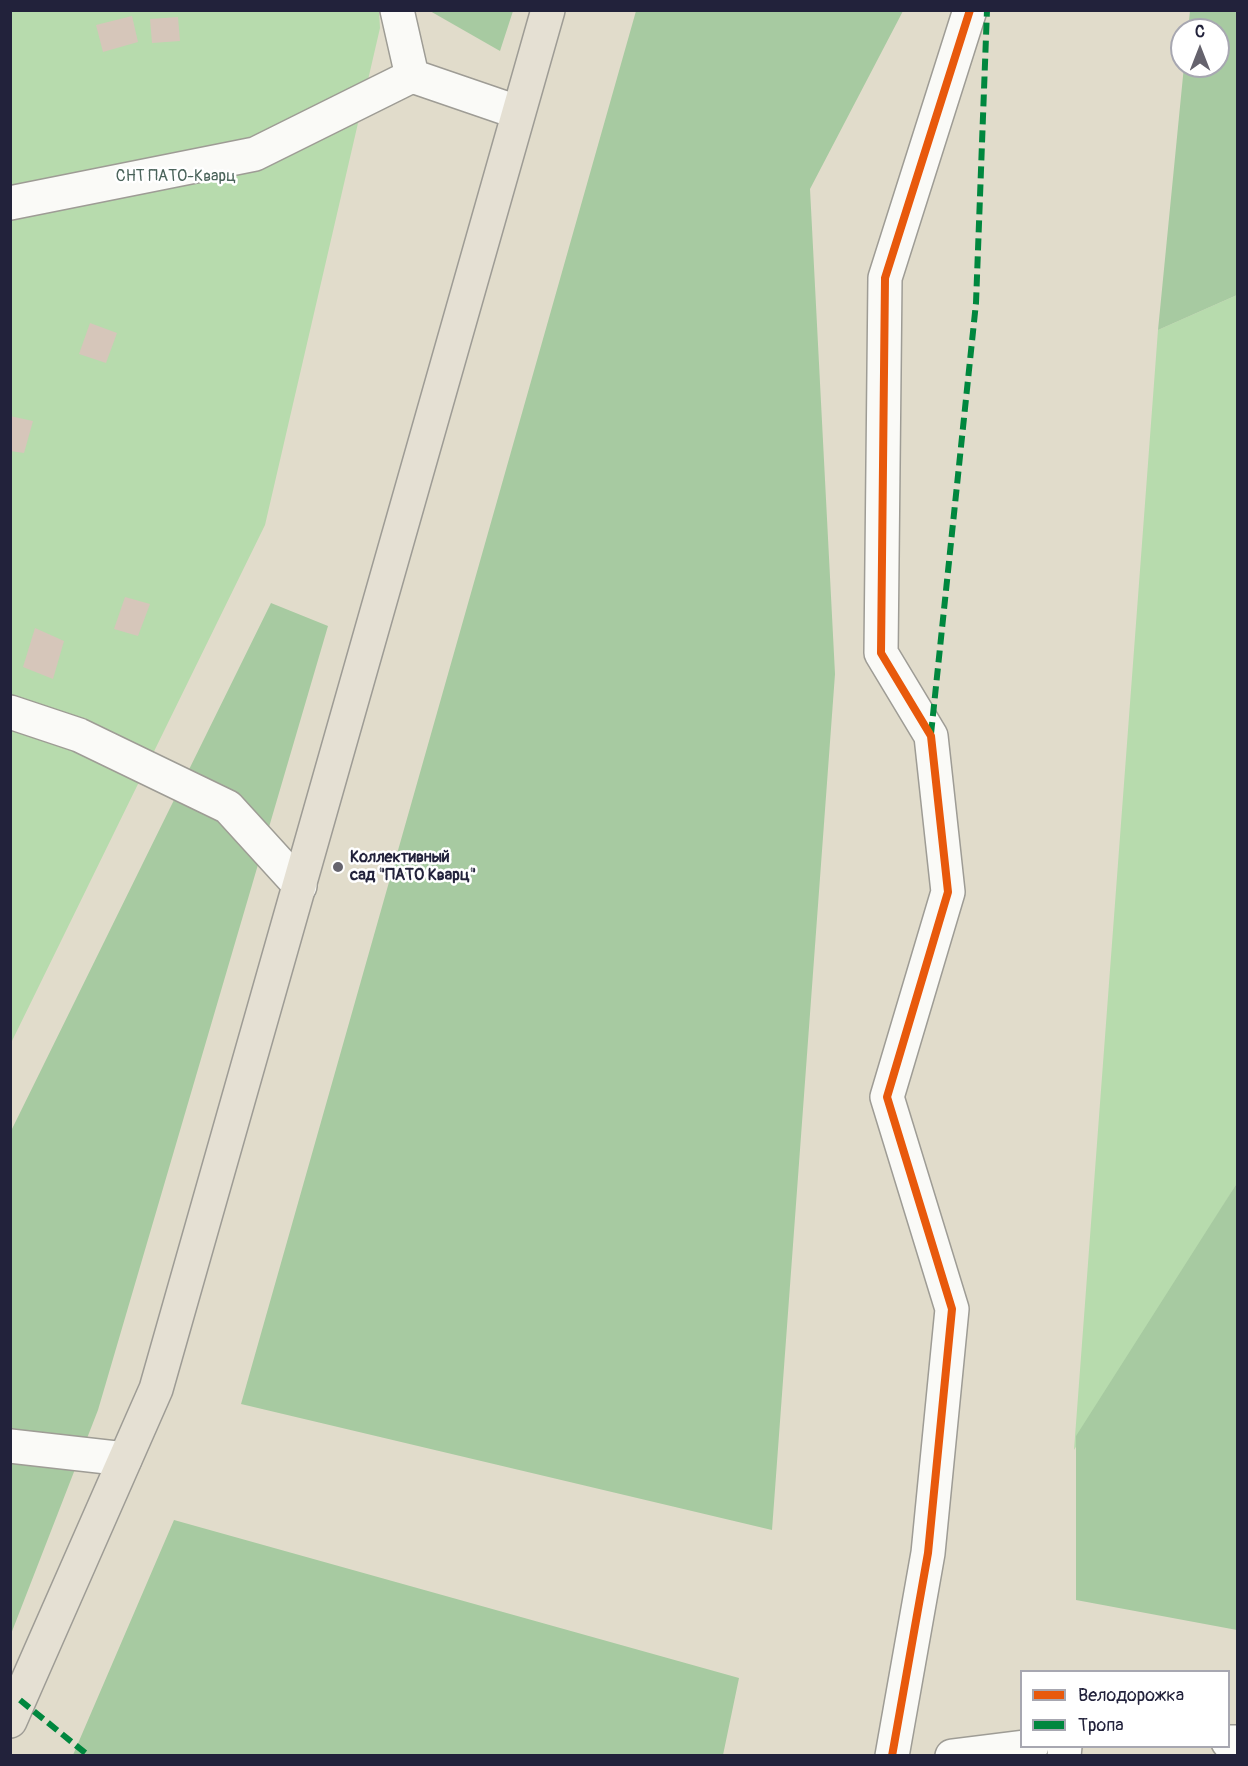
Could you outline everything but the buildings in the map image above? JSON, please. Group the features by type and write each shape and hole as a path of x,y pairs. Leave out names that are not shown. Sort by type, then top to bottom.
{"main road":[{"path":"10,1721 156,1389 517,112 548,10"}],"street":[{"path":"397,10 412,76"},
{"path":"892,1755 928,1553 952,1309 887,1097 948,892 931,736 881,653 879,603 885,278 970,10"},
{"path":"10,203 255,154 412,76 517,112"},
{"path":"10,712 79,735 228,807 300,886"},
{"path":"10,1446 125,1459"},
{"path":"952,1755 1020,1747"}],"green space":[{"name":"СНТ ПАТО-Кварц","path":"11,11 379,11 380,28 265,525 11,1043"},
{"path":"430,11 513,11 500,51"},
{"path":"636,11 903,11 810,189 835,674 772,1530 241,1404"},
{"path":"1190,11 1237,11 1237,295 1158,330 1183,78 1230,78 1230,18 1189,18"},
{"path":"1237,295 1237,1183 1074,1450 1158,330"},
{"path":"271,603 328,626 98,1410 11,1634 11,1131"},
{"path":"1237,1183 1237,1630 1076,1600 1076,1436"},
{"path":"174,1520 739,1678 723,1755 73,1755"}],"marked path":[{"path":"931,734 976,303 987,10"},
{"path":"20,1700 89,1756"}],"cycle path":[{"path":"892,1756 928,1553 952,1309 887,1097 948,892 931,736 881,653 885,278 970,10"}],"place":[{"name":"Коллективный сад \"ПАТО Кварц\"","path":"338,867"}]}
